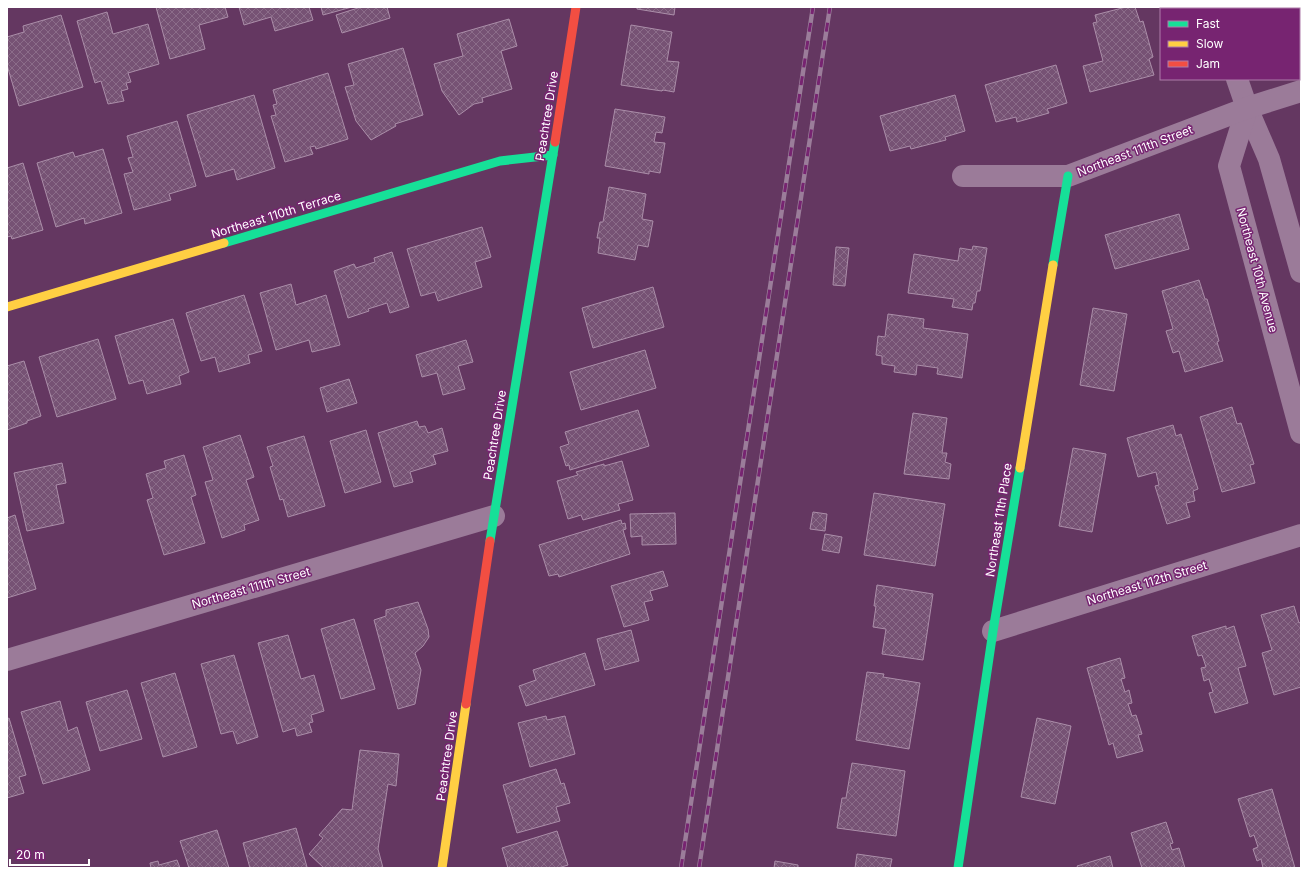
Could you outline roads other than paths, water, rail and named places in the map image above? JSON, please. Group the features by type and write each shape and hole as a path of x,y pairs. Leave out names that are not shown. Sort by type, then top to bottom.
{"street":[{"name":"Peachtree Drive","path":"442,868 494,516 576,7"},
{"path":"1237,80 1247,108 1269,159 1301,272"},
{"name":"Northeast 111th Street","path":"963,176 1068,176 1247,108 1301,91"},
{"name":"Northeast 10th Avenue","path":"1247,108 1229,166 1301,433"},
{"name":"Northeast 110th Terrace","path":"7,307 500,161 553,155"},
{"name":"Northeast 11th Place","path":"958,868 993,631 1068,176"},
{"name":"Northeast 111th Street","path":"7,660 494,516"},
{"name":"Northeast 112th Street","path":"993,631 1301,535"}],"railway":[{"path":"681,868 813,7"},
{"path":"699,868 830,7"}]}
